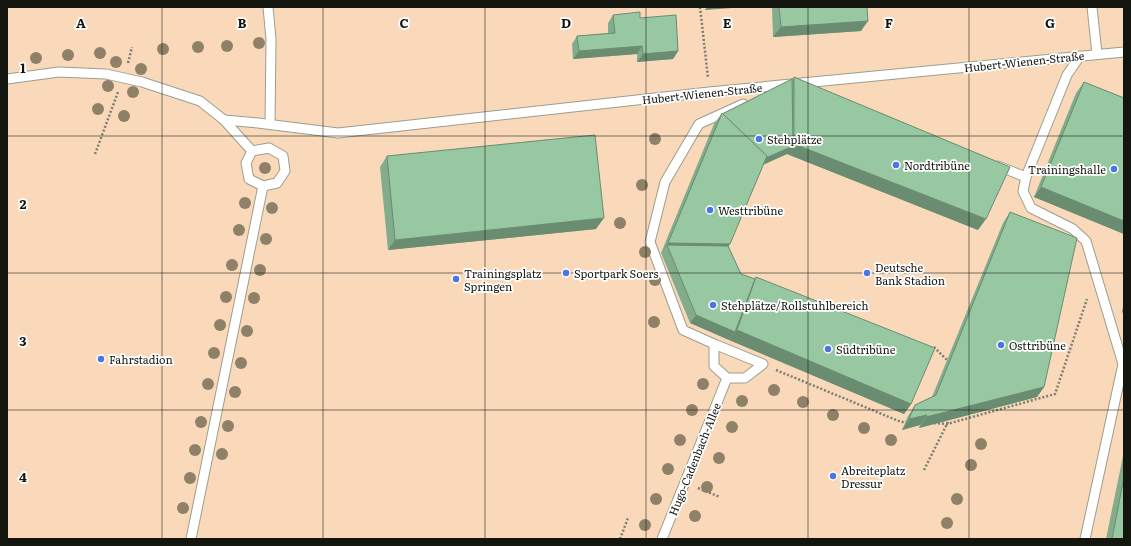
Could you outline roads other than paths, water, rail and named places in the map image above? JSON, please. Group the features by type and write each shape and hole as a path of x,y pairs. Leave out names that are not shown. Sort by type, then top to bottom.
{"lane":[{"path":"268,7 271,39 270,124"},
{"path":"1092,7 1097,54"},
{"name":"Hubert-Wienen-Straße","path":"224,120 270,124 338,133 709,92 1124,52"},
{"path":"1080,56 1068,75 1026,177 1023,191 1031,208 1073,229 1086,241 1123,364 1085,539"},
{"path":"7,79 59,72 106,74 142,82 200,101 224,120 252,150"},
{"path":"714,344 714,366 727,378 745,378 763,364 683,330 650,242 665,182 699,124 748,102"},
{"path":"269,148 283,156 285,171 277,183 263,186 249,179 246,163 252,150 269,148"},
{"path":"989,162 1026,177"},
{"path":"191,539 263,186"},
{"name":"Hugo-Cadenbach-Allee","path":"662,539 727,378"}],"place":[{"name":"Stehplätze","path":"759,139"},
{"name":"Nordtribüne","path":"896,165"},
{"name":"Trainingshalle","path":"1114,169"},
{"name":"Westtribüne","path":"710,210"},
{"name":"Sportpark Soers","path":"566,273"},
{"name":"Deutsche Bank Stadion","path":"867,273"},
{"name":"Trainingsplatz Springen","path":"456,279"},
{"name":"Stehplätze/Rollstuhlbereich","path":"713,305"},
{"name":"Osttribüne","path":"1001,345"},
{"name":"Südtribüne","path":"828,349"},
{"name":"Fahrstadion","path":"101,359"},
{"name":"Abreiteplatz Dressur","path":"833,476"}]}
